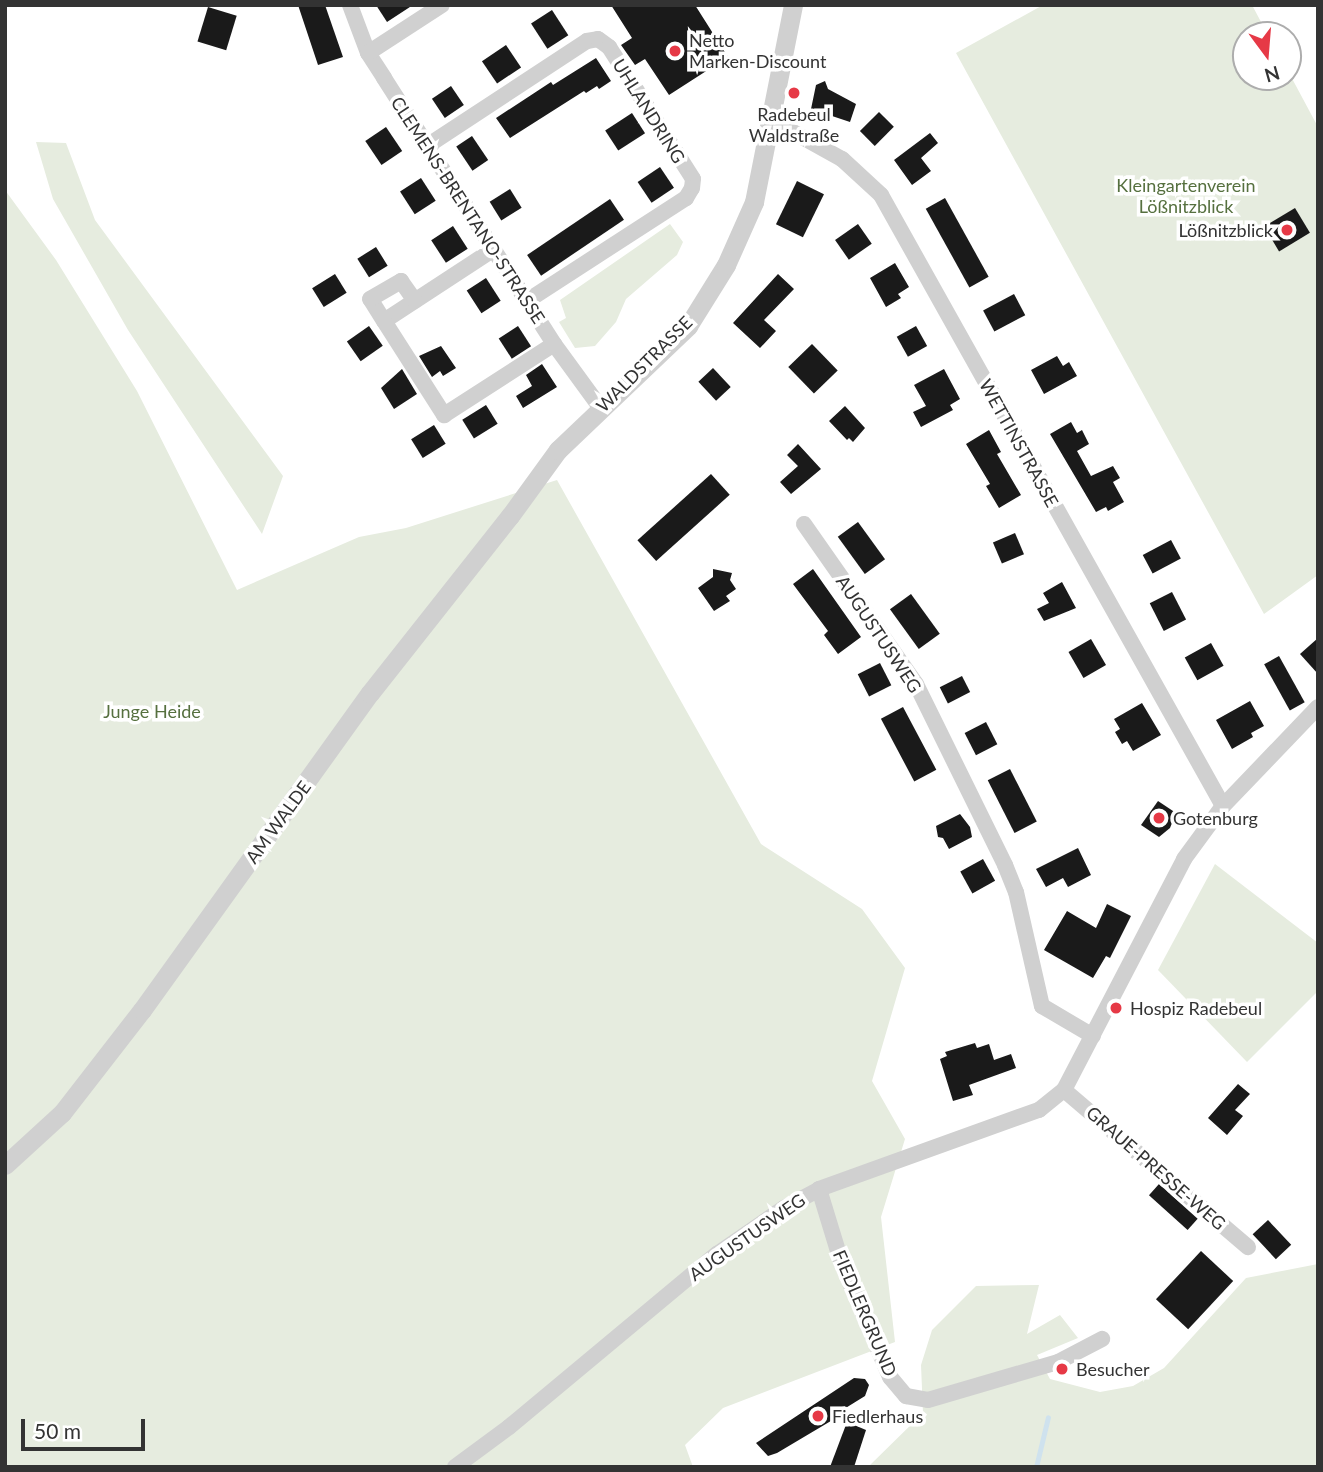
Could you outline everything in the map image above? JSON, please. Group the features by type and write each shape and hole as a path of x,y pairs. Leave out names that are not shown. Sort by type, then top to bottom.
{"street":[{"name":"CLEMENS-BRENTANO-STRASSE","path":"350,5 368,53 554,344 600,407"},
{"path":"368,53 442,5"},
{"name":"WALDSTRASSE","path":"542,471 558,450 600,407 688,326 726,265 754,202 793,5"},
{"name":"UHLANDRING","path":"427,146 586,41 598,40 609,47 693,179 692,188 686,198 527,301"},
{"name":"WETTINSTRASSE","path":"770,128 795,133 842,159 881,195 1223,806"},
{"path":"384,321 494,248"},
{"path":"415,301 401,281 370,299 444,415 554,344"},
{"name":"AM WALDE","path":"5,1165 62,1113 142,1010 370,693 542,471"},
{"name":"AUGUSTUSWEG","path":"804,524 916,684 1016,892 1042,1006 1093,1035"},
{"name":"AUGUSTUSWEG","path":"455,1467 509,1427 717,1254 784,1208 819,1189 1039,1110 1064,1090 1184,859 1223,806 1318,707"},
{"name":"GRAUE-PRESSE-WEG","path":"1064,1090 1248,1247"},
{"name":"FIEDLERGRUND","path":"819,1189 842,1264 890,1377 906,1396 928,1400 1058,1362 1102,1339"}],"green space":[{"name":"Kleingartenverein Lößnitzblick","path":"1043,5 1252,5 1261,21 1232,21 1232,91 1299,91 1318,127 1318,575 1264,614 956,53"},
{"path":"36,142 66,143 95,220 283,476 262,534 128,330 53,199"},
{"name":"Junge Heide","path":"5,190 56,260 137,391 237,590 359,537 406,528 557,480 761,844 862,909 905,968 872,1081 905,1139 881,1217 895,1342 723,1408 685,1445 693,1467 5,1467"},
{"path":"670,224 683,242 677,255 626,299 616,322 595,346 575,348 559,322 566,318 560,300"},
{"path":"1215,864 1318,943 1318,991 1247,1062 1158,970"},
{"path":"1318,1264 1318,1467 868,1467 923,1413 921,1365 932,1330 976,1286 1039,1285 1027,1334 1060,1315 1078,1338 1037,1355 1050,1379 1100,1392 1133,1386 1164,1368 1246,1278"}],"building":[{"path":"298,5 325,5 343,57 318,65"},
{"path":"376,5 413,5 387,22"},
{"name":"Netto Marken-Discount","path":"611,5 695,5 728,57 669,95 645,59 635,65 621,45 632,38"},
{"path":"208,7 237,16 226,50 197,41"},
{"path":"552,10 568,35 547,49 531,24"},
{"path":"506,45 521,67 497,84 482,61"},
{"path":"596,58 611,81 599,89 597,86 586,93 584,91 510,138 496,118 551,82 553,85"},
{"path":"825,81 828,89 856,104 850,122 811,109 816,85"},
{"path":"451,86 464,105 445,118 432,99"},
{"path":"879,112 894,127 875,146 860,131"},
{"path":"632,113 645,133 618,151 605,130"},
{"path":"386,127 402,151 381,165 365,141"},
{"path":"930,133 938,143 921,158 931,171 912,185 894,160"},
{"path":"472,136 488,160 472,171 456,147"},
{"path":"660,167 674,188 652,203 638,182"},
{"path":"421,178 436,201 415,214 400,192"},
{"path":"797,181 824,194 803,237 776,224"},
{"path":"510,189 522,208 501,220 490,202"},
{"path":"945,198 989,277 969,287 926,209"},
{"path":"610,199 624,220 541,276 527,255"},
{"name":"Lößnitzblick","path":"1295,208 1310,233 1279,251 1264,227"},
{"path":"858,224 872,244 849,260 835,240"},
{"path":"453,226 468,249 446,263 431,240"},
{"path":"376,247 388,266 369,277 357,259"},
{"path":"895,263 909,287 898,294 901,298 886,307 870,278"},
{"path":"335,274 347,293 324,307 312,288"},
{"path":"778,274 794,289 764,320 776,331 760,348 733,323"},
{"path":"486,278 501,301 481,313 467,291"},
{"path":"1014,294 1025,315 994,332 983,310"},
{"path":"369,326 383,346 361,361 347,341"},
{"path":"518,326 531,346 512,359 499,339"},
{"path":"916,326 927,346 908,357 897,337"},
{"path":"812,344 838,371 814,394 788,367"},
{"path":"441,346 456,368 443,376 440,371 432,377 419,356"},
{"path":"1057,356 1063,366 1069,362 1077,376 1044,394 1031,370"},
{"path":"542,364 557,387 523,408 516,396 532,386 526,375"},
{"path":"713,368 731,387 716,401 698,382"},
{"path":"402,369 417,394 394,409 381,388"},
{"path":"944,369 960,399 950,405 953,410 921,427 913,412 926,406 914,385"},
{"path":"486,405 498,424 474,438 462,420"},
{"path":"845,406 865,428 853,442 849,438 847,440 829,421"},
{"path":"1071,422 1077,433 1082,430 1089,444 1077,451 1091,476 1113,466 1120,478 1113,482 1124,502 1108,511 1106,507 1096,512 1050,434"},
{"path":"434,425 446,444 423,458 411,439"},
{"path":"989,430 1001,452 997,454 1021,495 999,508 986,486 990,484 966,444"},
{"path":"798,444 821,469 791,494 780,482 798,466 787,455"},
{"path":"711,474 730,495 656,561 637,540"},
{"path":"858,522 885,559 865,574 838,537"},
{"path":"1015,533 1024,554 1002,564 993,542"},
{"path":"1171,540 1181,559 1153,574 1143,555"},
{"path":"713,569 732,573 730,580 736,589 726,596 730,601 714,611 698,588 713,577"},
{"path":"813,569 861,637 838,654 824,635 828,631 793,584"},
{"path":"1062,582 1076,608 1044,621 1037,609 1049,603 1043,593"},
{"path":"1172,592 1186,620 1164,631 1150,603"},
{"path":"911,594 940,634 919,649 890,609"},
{"path":"1318,638 1318,674 1300,654"},
{"path":"1091,639 1106,665 1083,678 1068,652"},
{"path":"1211,643 1224,666 1197,680 1185,658"},
{"path":"1279,656 1305,702 1290,711 1264,664"},
{"path":"880,663 891,685 869,697 858,674"},
{"path":"962,676 970,692 948,703 940,687"},
{"path":"1250,701 1264,726 1251,733 1253,737 1232,749 1216,720"},
{"path":"1142,703 1161,735 1133,751 1127,741 1122,744 1115,732 1120,729 1114,719"},
{"path":"903,707 936,770 914,781 881,719"},
{"path":"986,722 997,744 976,755 965,733"},
{"path":"1010,769 1037,822 1015,833 988,780"},
{"name":"Gotenburg","path":"1158,801 1176,813 1170,828 1159,837 1141,825"},
{"path":"960,814 970,827 972,837 949,849 943,838 938,837 936,826"},
{"path":"1078,848 1091,875 1068,887 1063,878 1046,887 1036,869"},
{"path":"983,859 995,881 972,893 960,872"},
{"path":"1107,904 1131,916 1110,958 1106,956 1093,978 1044,950 1067,911 1096,928"},
{"path":"975,1043 977,1048 989,1044 994,1060 1011,1054 1016,1068 969,1085 973,1095 953,1101 940,1059 947,1056 945,1052"},
{"path":"1238,1084 1250,1094 1235,1110 1243,1116 1227,1135 1208,1118"},
{"path":"1159,1184 1198,1219 1188,1230 1149,1195"},
{"path":"1268,1220 1291,1245 1276,1259 1253,1234"},
{"path":"1201,1251 1233,1281 1188,1329 1156,1299"},
{"name":"Fiedlerhaus","path":"854,1378 865,1379 869,1385 865,1396 844,1409 846,1412 777,1453 768,1456 756,1443"},
{"path":"847,1422 866,1430 854,1467 830,1467"}],"waterway":[{"path":"1036,1467 1048,1417"}],"place":[{"name":"Netto Marken-Discount","path":"675,51"},
{"name":"Radebeul Waldstraße","path":"794,93"},
{"name":"Lößnitzblick","path":"1287,230"},
{"name":"Gotenburg","path":"1159,818"},
{"name":"Hospiz Radebeul","path":"1116,1008"},
{"name":"Besucher","path":"1062,1369"},
{"name":"Fiedlerhaus","path":"818,1416"}]}
